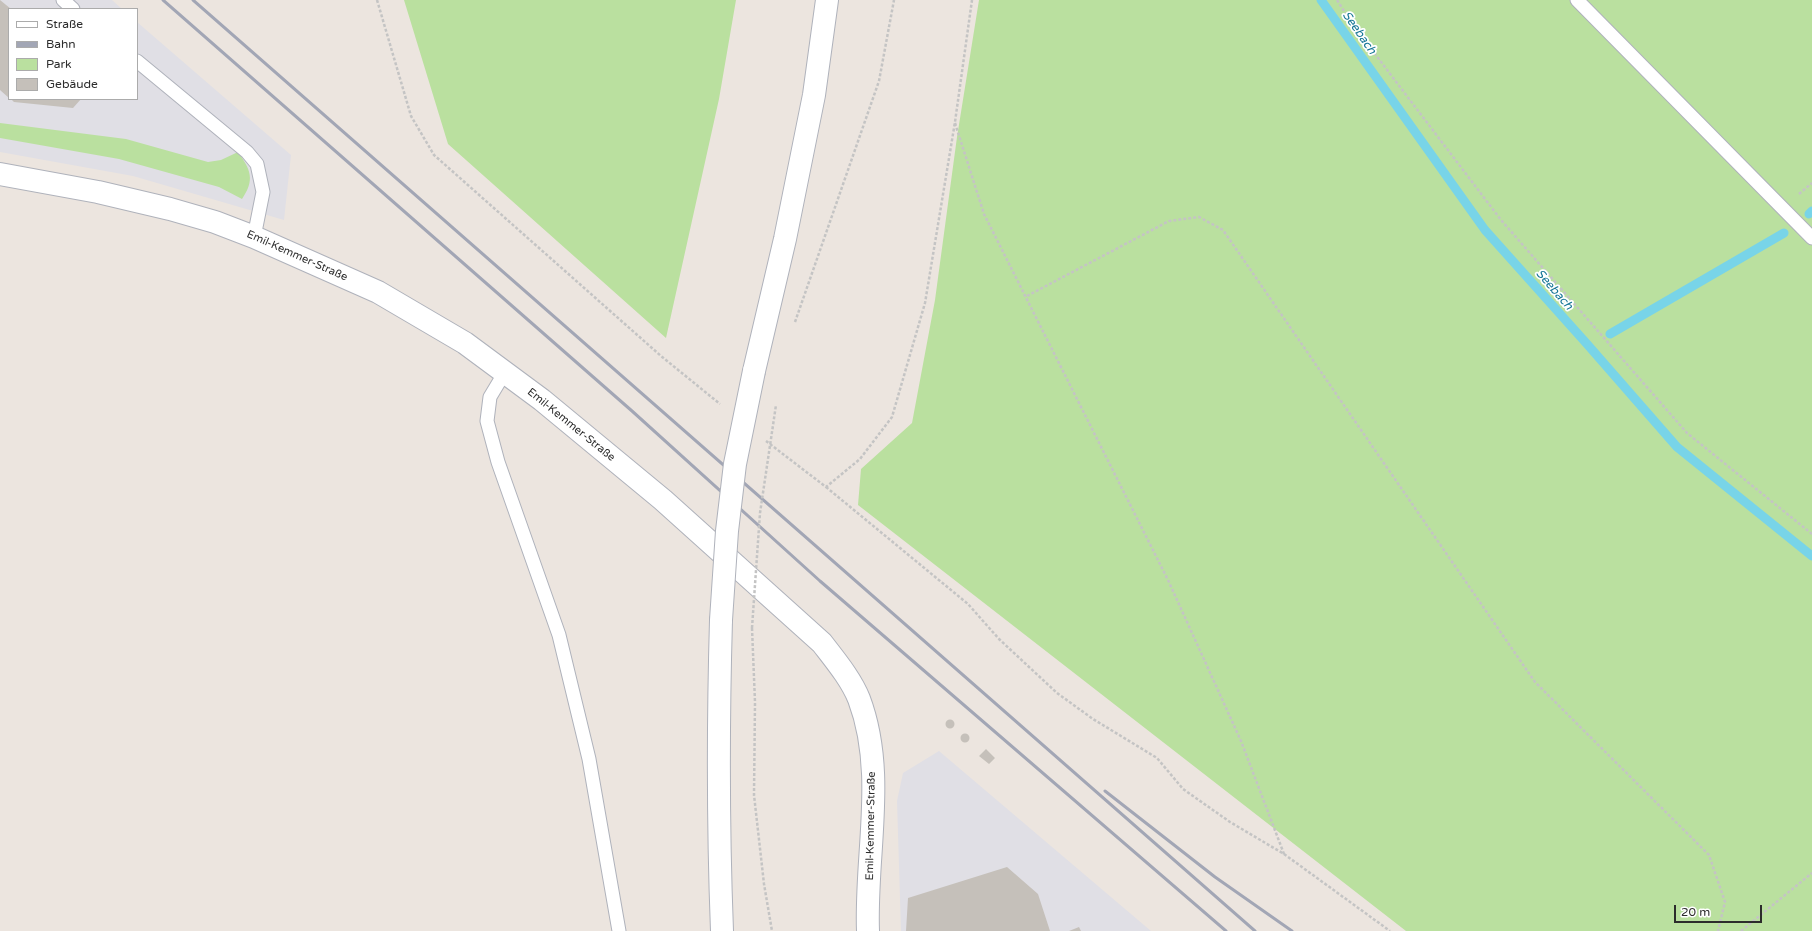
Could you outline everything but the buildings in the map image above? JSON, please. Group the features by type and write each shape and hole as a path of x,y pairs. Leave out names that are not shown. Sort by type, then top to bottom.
{"street":[{"path":"722,931 719,854 718,747 721,620 727,531 735,464 754,371 785,239 814,95 827,0"},
{"name":"Emil-Kemmer-Straße","path":"0,174 98,192 162,207 215,222 254,237 378,292 465,343 505,372 542,400 663,500 822,643 840,668 858,698 868,730 874,779 868,931"}],"lane":[{"path":"62,0 73,8"},
{"path":"1577,0 1812,238"},
{"path":"138,62 248,152 257,164 263,192 254,237"},
{"path":"505,372 490,397 487,421 498,462 559,635 589,760 619,931"}],"path":[{"path":"377,0 411,116 434,155 661,356 721,405"},
{"path":"794,323 879,81 894,0"},
{"path":"826,487 860,459 892,417 925,303 955,122 972,0"},
{"path":"1337,0 1353,25 1500,220 1687,433 1812,534"},
{"path":"955,122 984,214 1027,296 1168,580 1241,741 1284,854"},
{"path":"1027,296 1169,221 1199,217 1223,230 1535,682 1709,855 1725,902 1718,931"},
{"path":"772,931 764,884 754,795 755,702 752,628 760,513 777,401"},
{"path":"762,437 826,487 968,604 999,639 1057,693 1093,719 1157,758 1183,789 1230,822 1284,854 1390,931"},
{"path":"1742,931 1812,873"}],"shaded area":[{"path":"0,0 112,0 121,8 8,8 8,100 138,100 138,23 291,155 284,220 133,176 0,152"},
{"path":"939,751 1151,931 901,931 897,801 903,773"}],"green space":[{"path":"404,0 736,0 719,99 666,338 448,144"},
{"path":"979,0 1812,0 1812,931 1406,931 858,505 861,469 912,423 935,300 957,137"},
{"path":"0,123 126,139 208,162 221,160 238,152 246,164 250,175 249,186 242,199 219,187 119,159 0,138"}],"waterway":[{"name":"Seebach","path":"1321,0 1485,230 1677,447 1812,556"},
{"path":"1809,214 1812,211"},
{"path":"1610,334 1784,233"}],"railway":[{"path":"163,0 632,411 820,581 1226,931"},
{"path":"193,0 1255,931"},
{"path":"1105,791 1215,877 1292,931"}]}
